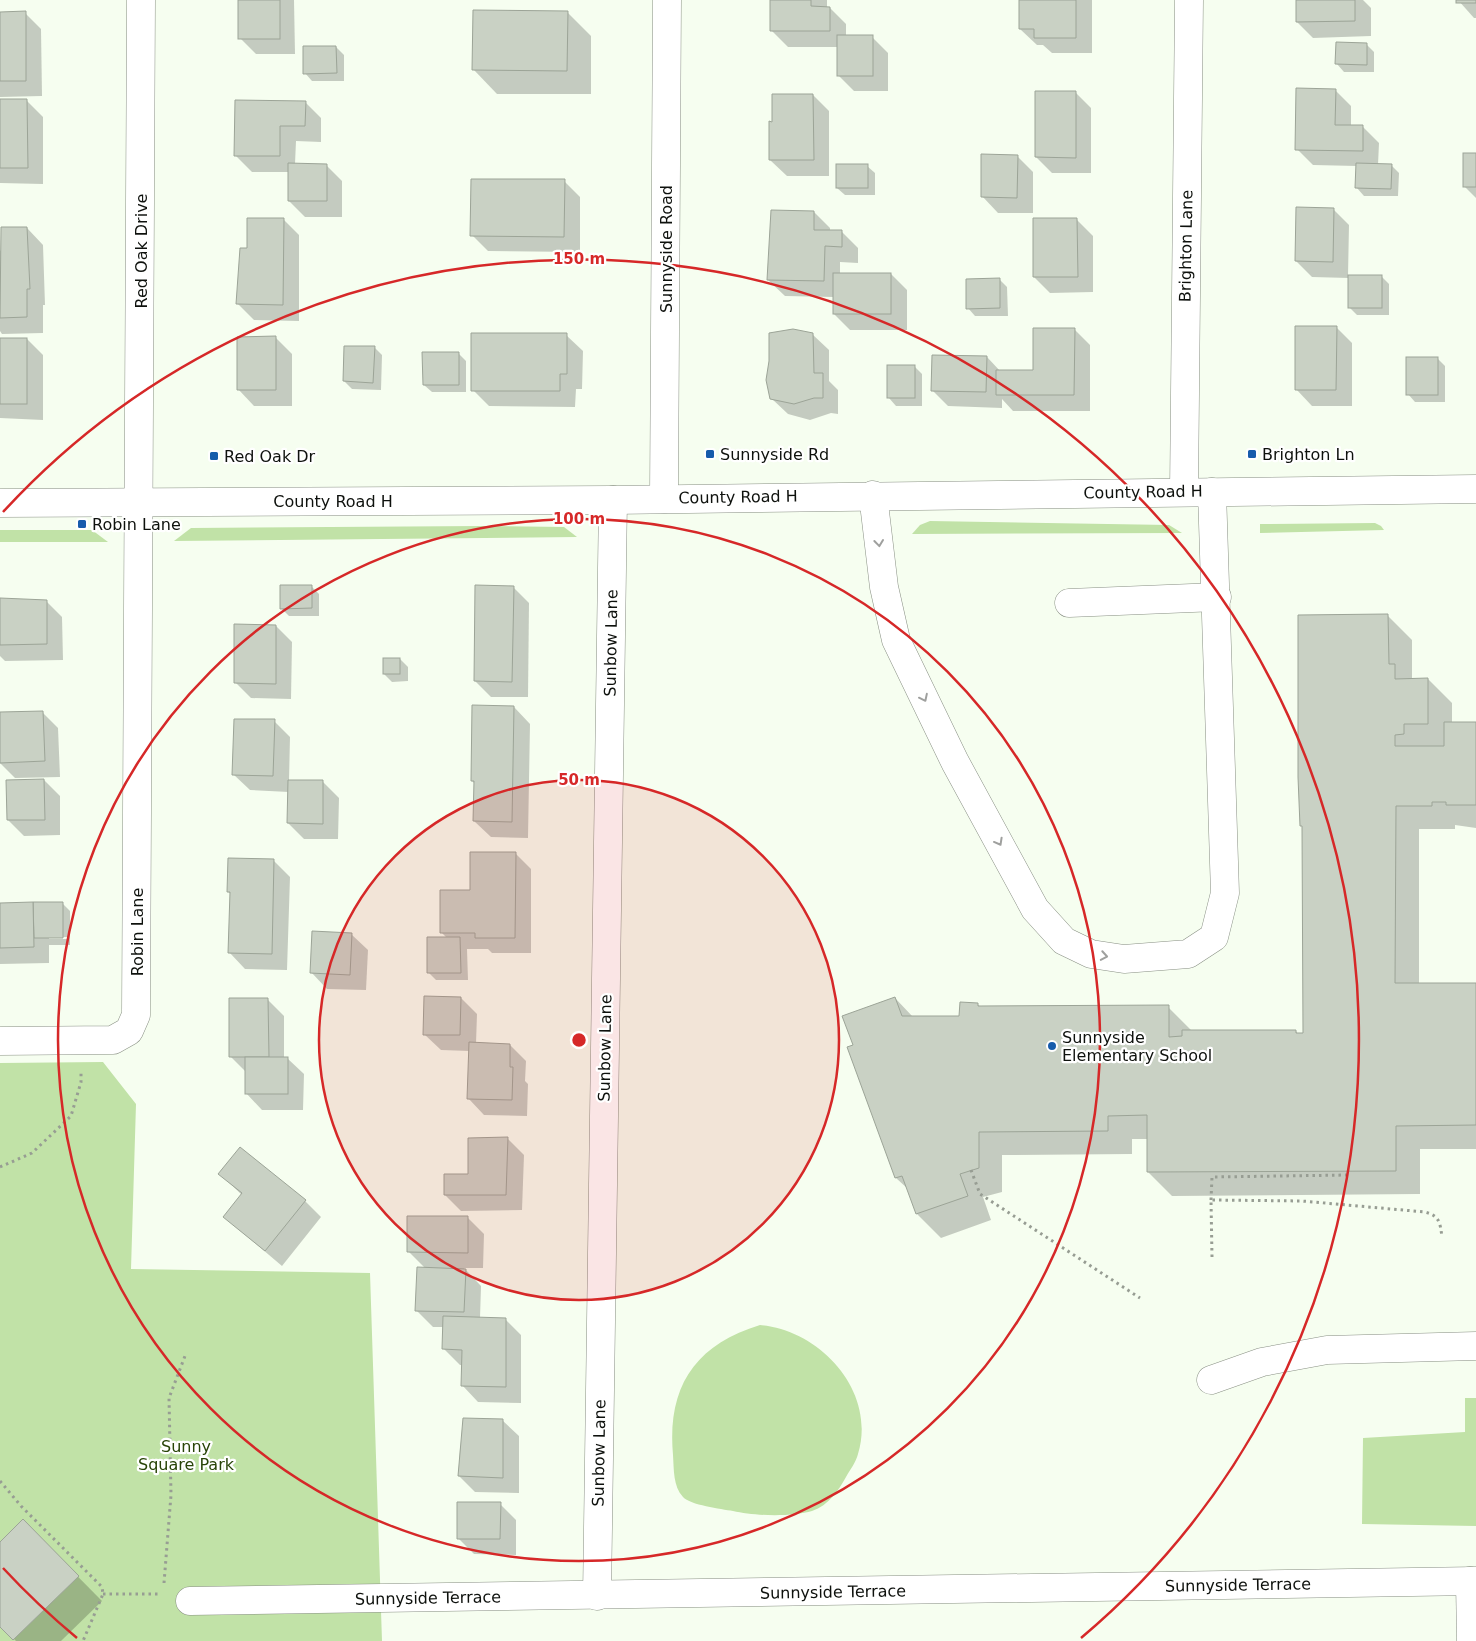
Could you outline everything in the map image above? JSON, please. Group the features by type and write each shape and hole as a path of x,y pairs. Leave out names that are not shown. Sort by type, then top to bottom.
{"street":[{"name":"Red Oak Drive","path":"140,502 141,0"},
{"name":"Sunnyside Road","path":"664,499 667,0"},
{"name":"Brighton Lane","path":"1184,492 1189,0"},
{"name":"County Road H","path":"0,503 613,500 873,495 1476,489"},
{"path":"873,495 884,586 896,640 955,762 1035,909 1064,941 1091,954 1124,959 1188,954 1214,937 1225,893 1217,597 1212,492"},
{"name":"Sunbow Lane","path":"597,1596 613,500"},
{"name":"Robin Lane","path":"80,1040 113,1040 129,1031 136,1015 140,502"},
{"path":"1069,603 1217,597"},
{"path":"0,1041 80,1040"},
{"path":"1211,1380 1262,1362 1327,1350 1476,1346"},
{"path":"1471,1641 1473,1581"},
{"name":"Sunnyside Terrace","path":"190,1600 597,1596 1473,1581"}],"path":[{"path":"0,1167 32,1153 71,1116 81,1082 80,1040"},
{"path":"971,1170 980,1194 1140,1298"},
{"path":"1212,1257 1212,1177 1347,1174"},
{"path":"1212,1200 1302,1202 1425,1212 1435,1214 1440,1220 1442,1237"},
{"path":"163,1594 164,1554 171,1495 169,1398 185,1356"},
{"path":"0,1481 21,1506 102,1587 103,1594 83,1641"},
{"path":"103,1594 163,1594 190,1600"}],"green space":[{"path":"930,521 1169,525 1182,533 912,534 920,525"},
{"path":"1375,523 1384,530 1260,533 1260,524"},
{"path":"564,527 577,537 174,541 191,528"},
{"path":"0,530 92,530 108,542 0,542"},
{"name":"Sunny Square Park","path":"103,1062 136,1104 131,1269 370,1273 382,1641 0,1641 0,1063"},
{"path":"760,1325 782,1329 803,1338 822,1351 839,1368 851,1387 859,1408 862,1431 856,1460 832,1497 812,1511 784,1515 742,1513 692,1502 683,1497 677,1488 672,1431 680,1390 690,1372 702,1357 718,1344"},
{"path":"1465,1398 1476,1398 1476,1526 1362,1524 1363,1438 1465,1432"}],"building":[{"path":"238,0 280,0 280,39 238,39"},
{"path":"770,0 811,0 811,6 830,7 830,31 770,31"},
{"path":"1019,0 1076,0 1076,38 1034,38 1034,29 1019,29"},
{"path":"1296,0 1355,0 1355,21 1296,22"},
{"path":"1456,0 1476,0 1476,3 1456,3"},
{"path":"473,10 568,11 567,71 472,70"},
{"path":"26,11 26,81 0,81 0,12"},
{"path":"837,35 873,35 873,76 837,76"},
{"path":"1336,42 1367,43 1367,65 1335,64"},
{"path":"303,46 336,46 337,73 303,74"},
{"path":"1296,88 1336,89 1335,125 1363,125 1363,151 1295,150"},
{"path":"1035,91 1076,91 1076,158 1035,157"},
{"path":"772,94 813,94 814,160 769,160 769,121 772,122"},
{"path":"0,99 27,99 28,168 0,168"},
{"path":"235,100 306,101 305,126 280,126 280,156 234,156"},
{"path":"1463,153 1476,153 1476,187 1463,187"},
{"path":"981,154 1018,155 1017,198 981,197"},
{"path":"288,163 327,164 327,201 288,201"},
{"path":"1356,163 1392,164 1391,189 1355,188"},
{"path":"836,164 868,164 868,188 836,188"},
{"path":"471,179 565,179 564,237 470,236"},
{"path":"1296,207 1334,208 1333,262 1295,261"},
{"path":"771,210 814,211 814,230 842,230 842,247 825,246 824,281 767,280"},
{"path":"247,218 284,218 283,305 236,304 240,248 247,248"},
{"path":"1033,218 1077,218 1078,277 1033,277"},
{"path":"1,227 27,227 30,289 27,289 27,317 0,318"},
{"path":"833,273 891,273 891,314 833,314"},
{"path":"1348,275 1382,275 1382,308 1348,308"},
{"path":"1000,278 1000,308 966,309 966,279"},
{"path":"1295,326 1337,326 1336,390 1295,390"},
{"path":"1033,328 1075,328 1074,395 996,395 996,370 1033,370"},
{"path":"793,329 813,333 814,373 823,373 823,398 814,398 794,404 770,399 766,380 769,361 769,333"},
{"path":"471,333 567,333 567,374 560,374 560,391 471,391"},
{"path":"276,336 276,390 237,390 237,337"},
{"path":"0,338 27,338 27,404 0,404"},
{"path":"344,346 375,346 373,383 343,381"},
{"path":"422,352 459,352 459,385 423,385"},
{"path":"932,355 987,356 986,392 931,391"},
{"path":"1406,357 1438,357 1438,395 1406,395"},
{"path":"887,365 915,365 915,398 887,398"},
{"path":"280,585 312,585 312,608 280,609"},
{"path":"475,585 514,586 512,682 474,681"},
{"path":"0,598 47,600 47,644 0,645"},
{"path":"1388,614 1389,664 1395,664 1395,679 1428,678 1428,724 1404,724 1404,734 1395,735 1395,746 1444,746 1444,722 1476,722 1476,805 1446,805 1446,802 1432,802 1432,806 1396,806 1395,983 1476,983 1476,1125 1396,1126 1396,1171 1147,1172 1147,1115 1108,1116 1108,1131 979,1132 979,1168 960,1174 968,1196 916,1214 902,1176 895,1178 847,1047 853,1045 842,1016 895,997 902,1016 959,1016 960,1002 978,1003 978,1006 1169,1005 1169,1037 1182,1036 1182,1030 1296,1030 1296,1033 1303,1033 1302,826 1300,826 1298,777 1298,615"},
{"path":"234,624 276,625 276,684 234,683"},
{"path":"383,658 400,658 400,674 383,674"},
{"path":"472,705 514,706 512,822 473,821 474,781 471,781"},
{"path":"43,711 45,761 0,763 0,712"},
{"path":"234,719 275,719 273,776 232,775"},
{"path":"44,779 45,820 7,820 6,780"},
{"path":"288,780 323,780 323,824 287,823"},
{"path":"470,852 516,852 515,938 475,938 475,933 440,933 440,890 470,890"},
{"path":"228,858 274,859 272,954 228,953 230,892 227,892"},
{"path":"33,902 63,902 63,938 34,938"},
{"path":"33,902 34,947 0,948 0,903"},
{"path":"312,931 352,933 350,975 310,973"},
{"path":"427,937 460,937 461,973 427,973"},
{"path":"424,996 461,997 460,1035 423,1035"},
{"path":"229,998 268,998 269,1057 229,1057"},
{"path":"469,1042 510,1044 510,1067 513,1067 512,1100 467,1099"},
{"path":"245,1057 288,1057 288,1094 245,1094"},
{"path":"508,1137 506,1195 444,1195 444,1174 468,1174 468,1138"},
{"path":"240,1147 306,1200 265,1251 223,1217 242,1193 218,1174"},
{"path":"407,1216 468,1216 468,1253 407,1252"},
{"path":"417,1267 466,1269 464,1312 415,1311"},
{"path":"443,1316 506,1318 506,1387 461,1386 462,1350 442,1349"},
{"path":"463,1418 503,1419 503,1478 458,1476"},
{"path":"457,1502 501,1502 500,1539 457,1539"},
{"path":"23,1519 79,1576 13,1640 0,1627 0,1542"}],"place":[{"name":"Sunnyside Rd","path":"710,454"},
{"name":"Brighton Ln","path":"1252,454"},
{"name":"Red Oak Dr","path":"214,456"},
{"name":"Robin Lane","path":"82,524"},
{"name":"Sunnyside Elementary School","path":"1052,1046"}]}
